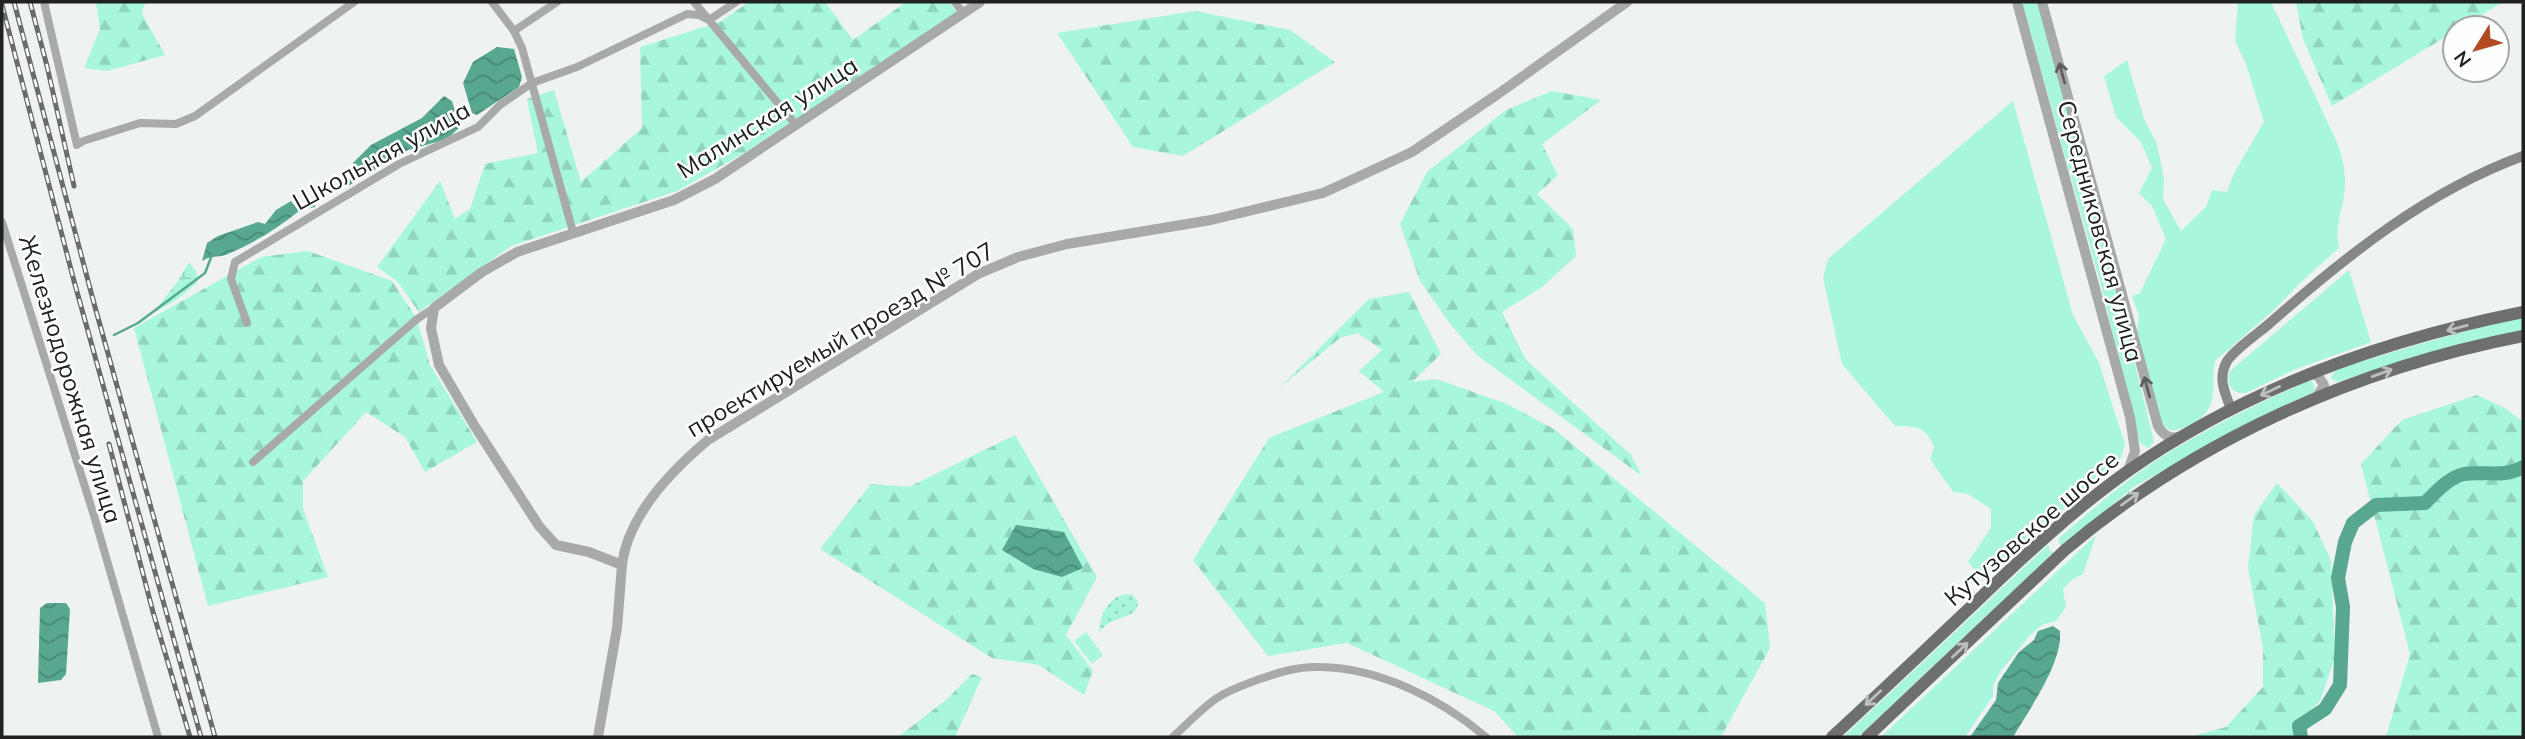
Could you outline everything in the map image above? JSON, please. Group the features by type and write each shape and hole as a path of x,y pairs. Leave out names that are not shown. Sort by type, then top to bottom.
{"main road":[{"path":"2231,409 2221,379 2227,361 2282,313 2376,237 2441,193 2489,168 2523,156"},
{"name":"Кутузовское шоссе","path":"1832,737 2050,534 2127,471 2180,437 2231,409 2309,373 2399,344 2523,312"},
{"name":"Кутузовское шоссе","path":"1867,737 2065,550 2154,482 2317,397 2392,370 2490,342 2523,336"},
{"path":"2050,534 2051,543 2056,549 2065,550"}],"street":[{"path":"44,2 77,145 140,123 176,124 195,116 354,2"},
{"path":"492,2 514,31 522,48 573,232"},
{"path":"514,31 557,2"},
{"path":"694,2 796,125"},
{"path":"709,20 736,2"},
{"path":"955,2 963,13"},
{"name":"Малинская улица","path":"434,308 482,272 517,252 674,200 715,179 980,2"},
{"name":"проектируемый проезд № 707","path":"598,737 617,628 624,551 648,504 682,461 708,440 978,274 1018,257 1067,244 1211,220 1324,193 1412,152 1627,2"},
{"name":"Середниковская улица","path":"2017,2 2130,417 2135,451 2127,471"},
{"name":"Середниковская улица","path":"2042,2 2158,426 2165,436 2180,437"},
{"name":"Школьная улица","path":"247,323 231,279 235,262 399,164 478,127 500,105 532,83 577,67 687,14 699,15 709,20"},
{"name":"Железнодорожная улица","path":"2,222 103,548 158,737"},
{"path":"434,308 431,328 439,365 539,526 556,545 589,552 622,565"},
{"path":"253,462 417,318 434,308"},
{"path":"2309,373 2318,376 2324,385 2317,397"},
{"path":"1173,737 1225,693 1288,670 1321,667 1357,670 1388,680 1447,709 1486,737"}],"green space":[{"path":"96,2 145,2 142,14 165,55 107,71 84,68 100,29"},
{"path":"749,2 825,2 853,40 906,2 949,2 958,13 744,153 677,191 511,246 419,312 397,281 377,267 440,181 455,219 470,209 485,164 538,153 527,99 554,90 581,182 642,128 640,47 720,22"},
{"path":"2022,2 2038,2 2114,280 2153,437 2154,442 2148,448 2140,443 2100,282"},
{"path":"2238,2 2271,2 2336,140 2345,181 2338,225 2339,248 2215,361 2213,395 2203,416 2185,427 2169,430 2161,423 2137,330 2139,316 2132,296 2140,293 2166,239 2152,206 2139,193 2152,168 2141,142 2116,117 2104,76 2127,60 2144,119 2157,144 2164,179 2163,199 2181,231 2206,207 2212,190 2227,192 2234,173 2264,122 2246,64 2235,41"},
{"path":"2296,2 2503,2 2483,14 2441,14 2441,40 2332,106 2303,39"},
{"path":"1195,11 1290,30 1335,62 1183,156 1133,147 1057,33"},
{"path":"1552,91 1601,100 1542,144 1558,175 1537,194 1573,229 1576,256 1542,287 1502,312 1526,360 1631,455 1642,476 1477,355 1451,325 1420,281 1400,224 1427,172 1506,110"},
{"path":"2013,101 2073,315 2099,363 2125,445 2118,466 2085,490 1984,580 1968,562 1991,528 1991,509 1968,494 1953,492 1930,459 1934,447 1924,431 1915,427 1895,426 1842,364 1823,278 1828,259"},
{"path":"308,251 392,281 417,319 430,365 477,442 425,472 405,437 366,412 303,481 303,509 328,577 208,606 134,328 261,257"},
{"path":"189,262 197,273 197,283 152,314 178,281"},
{"path":"2349,270 2371,342 2296,369 2246,393 2234,390 2230,385 2229,372"},
{"path":"1409,292 1441,354 1412,382 1436,379 1507,404 1554,429 1765,603 1770,648 1721,737 1518,737 1494,711 1347,643 1268,656 1193,560 1269,438 1384,392 1359,371 1382,350 1358,333 1340,338 1279,388 1369,299"},
{"path":"2523,317 2523,330 2452,346 2337,382 2331,378 2335,370"},
{"path":"2307,381 2312,381 2315,390 2311,394 2135,486 2064,545 2060,545 2058,539 2111,494 2171,451"},
{"path":"2477,395 2505,408 2523,422 2523,737 2386,737 2410,654 2361,464 2402,420"},
{"path":"1015,435 1097,577 1066,635 1093,671 1084,695 1039,665 992,658 820,549 871,484 909,487"},
{"path":"2277,483 2312,520 2331,560 2335,657 2320,701 2294,726 2294,737 2189,737 2226,727 2263,687 2263,648 2248,568 2254,515"},
{"path":"2096,535 2083,574 2063,589 2066,607 2056,621 2044,624 2031,634 2000,672 1993,687 1993,696 1965,737 1881,737"},
{"path":"2048,545 2050,551 2054,552 1858,737 1843,737"},
{"path":"1132,594 1138,602 1137,608 1110,623 1099,633 1101,618 1112,601"},
{"path":"1086,632 1103,655 1092,664 1074,641"},
{"path":"972,674 982,677 955,737 898,737 946,700"}],"water":[{"path":"497,47 514,49 522,77 519,87 477,115 472,113 463,83 473,62"},
{"path":"444,96 452,101 460,127 447,139 408,150 348,186 345,185 350,179 353,163 371,145 422,118"},
{"path":"291,201 299,211 274,229 228,254 202,261 207,243 218,236 258,222 265,224 276,210"},
{"path":"1016,525 1064,532 1083,568 1062,577 1033,569 1002,550"},
{"path":"47,603 66,603 70,609 66,674 61,680 38,683 40,608"},
{"path":"2053,626 2060,631 2051,671 2013,737 1970,737 1996,700 1998,683 2019,652 2034,640 2038,631"}],"waterway":[{"path":"297,209 314,206 318,187 337,188 347,183"},
{"path":"114,335 138,323 205,273 212,255"},
{"path":"2301,737 2299,726 2325,709 2340,685 2343,607 2338,578 2345,542 2353,523 2376,505 2425,503 2453,478 2464,474 2494,474 2523,467"}],"railway":[{"path":"14,2 95,307 215,737"},
{"path":"30,2 74,186"},
{"path":"2,5 74,281 201,737"},
{"path":"109,444 153,612 190,737"}]}
